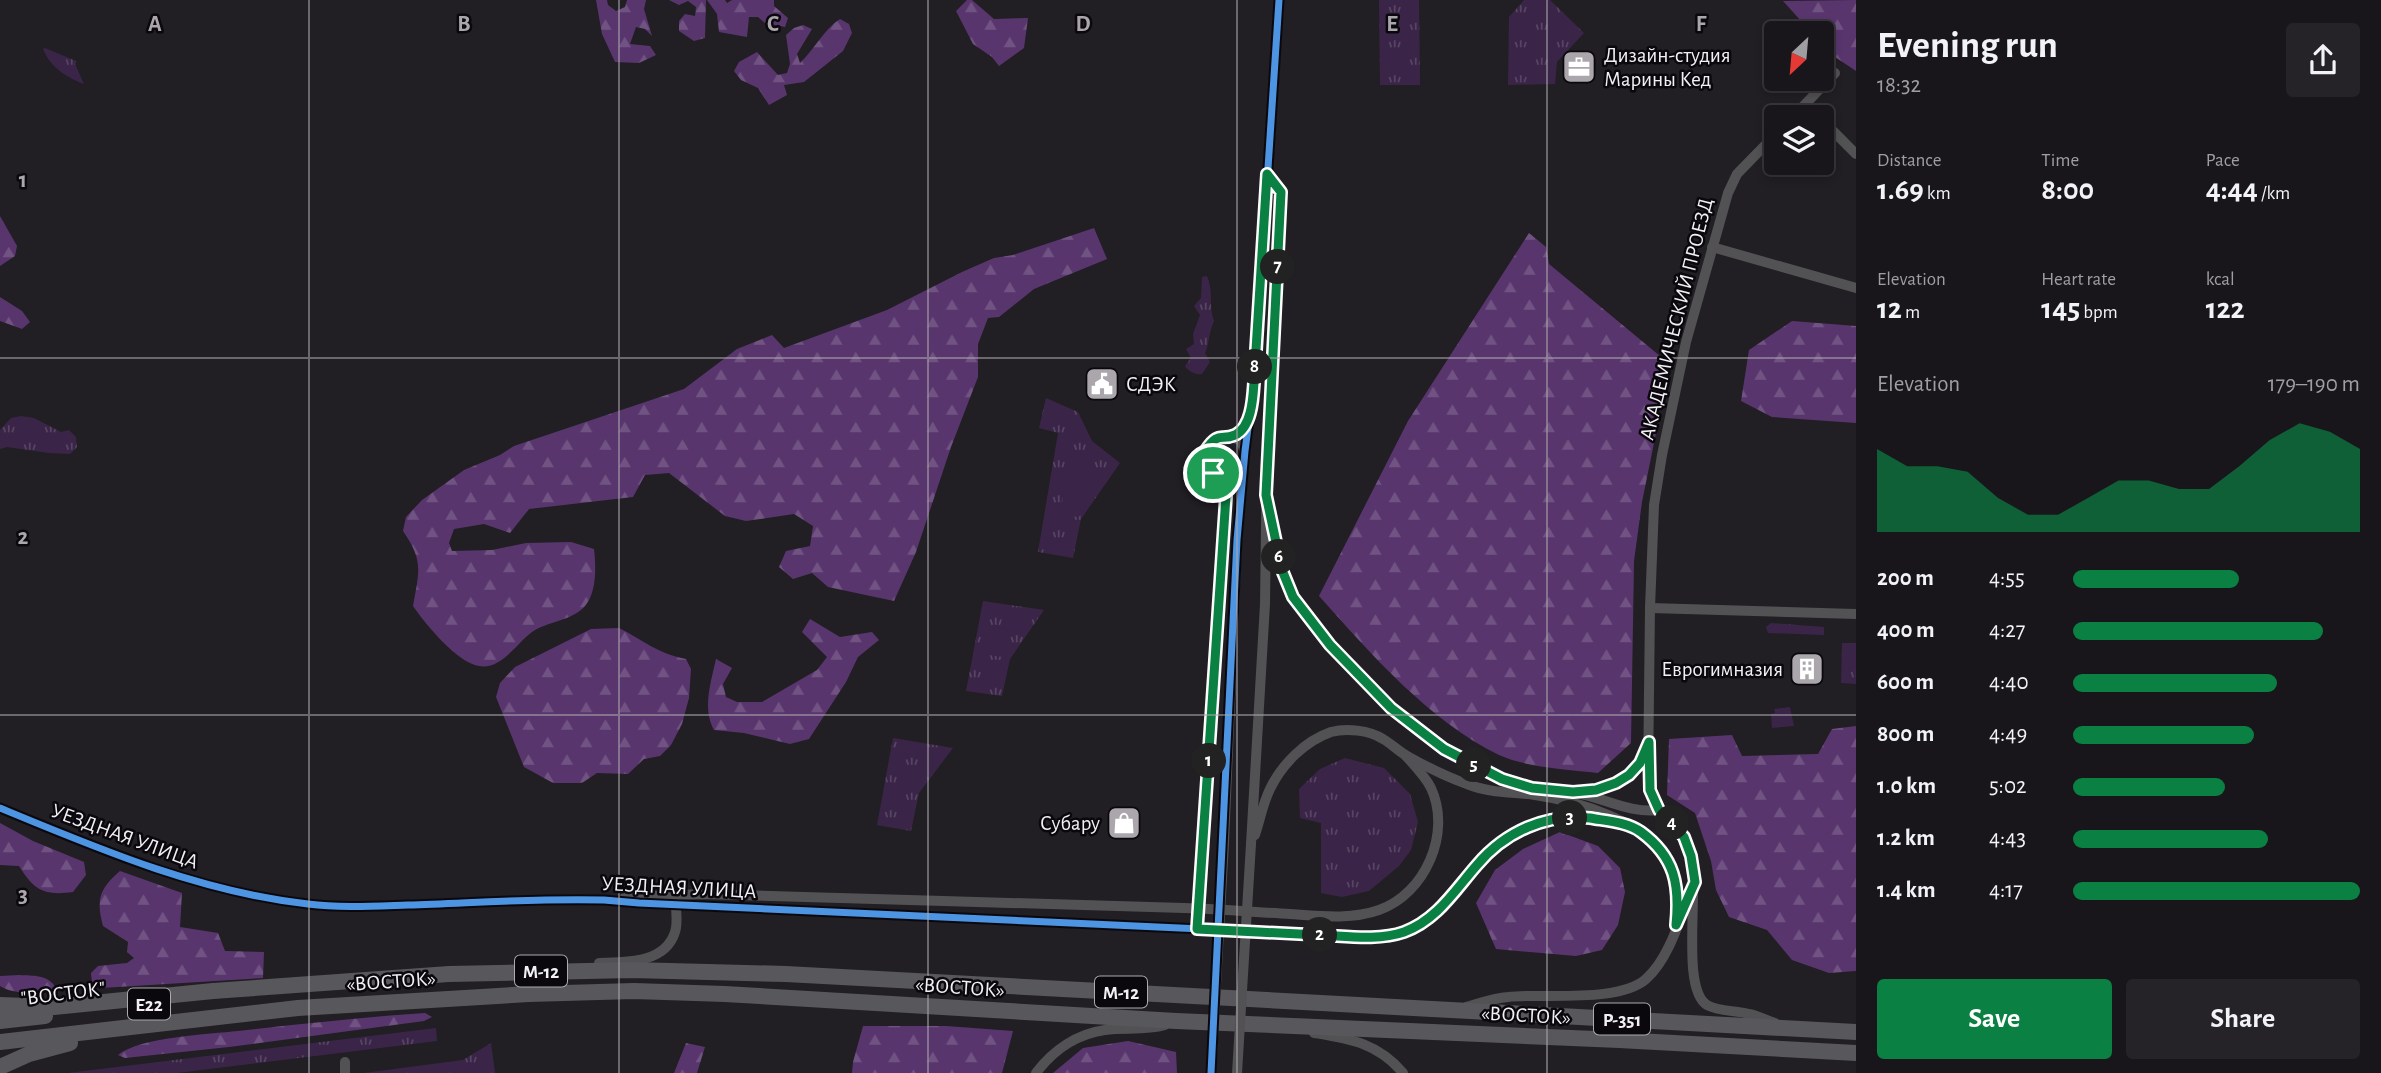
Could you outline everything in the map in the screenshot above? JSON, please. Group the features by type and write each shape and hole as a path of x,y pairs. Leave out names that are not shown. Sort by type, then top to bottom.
{"highway":[{"name":"«ВОСТОК»","path":"298,986 449,974 632,970 786,974 1456,1009"},
{"path":"0,1005 40,1007 298,986"},
{"name":"\"ВОСТОК\"","path":"0,1021 298,986"},
{"name":"«ВОСТОК»","path":"298,1008 529,994 645,991 1176,1021 1619,1040"},
{"path":"0,1042 298,1008"},
{"path":"0,1067 29,1054 71,1042 298,1008"},
{"name":"Р-351","path":"1456,1009 1856,1032"},
{"name":"Р-351","path":"1619,1040 1856,1053"}],"street":[{"path":"1211,1073 1237,540 1254,382 1279,0"},
{"path":"1806,104 1835,73"},
{"path":"1834,133 1856,154"},
{"name":"АКАДЕМИЧЕСКИЙ ПРОЕЗД","path":"1659,810 1648,779 1654,505 1686,342 1728,193 1737,174 1764,146"},
{"path":"1237,1073 1265,604 1266,495 1281,192 1267,174"},
{"path":"1712,247 1856,288"},
{"path":"1232,436 1242,429 1250,412"},
{"path":"1197,929 1226,496 1208,466 1206,450 1224,435 1240,440 1245,451"},
{"path":"1266,495 1282,570 1293,597 1307,618 1363,680 1418,731 1471,764 1502,779 1532,788 1573,792 1646,812 1659,810 1684,837 1691,856 1695,882 1693,982 1700,999 1713,1008 1748,1014 1787,1028"},
{"path":"1650,608 1856,614"},
{"path":"1251,844 1269,790 1296,753 1314,740 1334,731 1359,731 1381,737 1405,755 1469,785 1497,792 1535,795 1577,805 1639,830 1669,861 1675,877 1678,905 1676,925"},
{"path":"1535,795 1596,790 1616,783 1629,775 1640,763 1649,742"},
{"name":"УЕЗДНАЯ УЛИЦА","path":"676,900 703,894 1198,909 1331,917 1362,915 1395,902 1411,889 1433,853 1438,834 1438,811 1431,788 1405,755"},
{"name":"УЕЗДНАЯ УЛИЦА","path":"0,808 97,848 192,880 237,892 309,904 379,906 676,900 1372,937 1402,933 1426,921 1462,884 1478,863 1506,838 1529,825 1578,817 1623,823"},
{"path":"1456,1009 1506,997 1611,994 1629,990 1646,980 1660,962 1695,882"},
{"path":"550,971 649,958 668,945 673,937 676,929 676,900"},
{"path":"1036,1073 1055,1052 1084,1035 1105,1030 1163,1026 1176,1021"},
{"path":"1284,1025 1371,1046 1403,1073"}],"green space":[{"path":"596,0 607,0 608,5 616,11 625,7 627,0 646,0 644,9 652,36 645,29 636,27 630,44 650,46 656,55 639,63 615,62 602,34"},
{"path":"669,0 706,0 705,38 694,41 679,31 679,21 685,14 695,16 696,7 688,1 679,5"},
{"path":"707,0 725,0 727,3 732,0 774,0 774,6 788,18 785,27 765,23 758,17 749,17 747,37 719,32 717,14"},
{"path":"967,0 972,0 994,19 1028,18 1024,48 999,66 992,57 973,44 956,11"},
{"path":"1379,0 1419,0 1420,85 1380,85"},
{"path":"1524,0 1550,0 1584,33 1557,62 1555,84 1508,85 1509,17"},
{"path":"1856,0 1856,71 1834,56 1834,21 1801,21 1783,1"},
{"path":"840,19 849,24 852,33 843,51 804,82 784,85 787,95 769,105 758,88 741,80 734,71 739,62 757,52 778,75 787,73 790,64 786,35 803,25 812,29 797,54 800,63"},
{"path":"43,49 76,61 84,84 55,67 46,56"},
{"path":"0,216 17,246 15,256 0,266"},
{"path":"1094,228 1107,259 1034,289 999,317 988,318 978,344 978,377 916,552 894,601 828,587 812,573 793,579 779,567 786,551 810,546 813,526 794,514 746,521 725,516 669,473 645,475 633,497 529,509 510,533 484,524 454,529 449,543 452,551 492,550 526,543 571,542 594,549 594,586 585,606 573,615 532,632 508,655 494,664 479,666 462,658 434,632 413,606 418,567 410,541 403,531 406,517 422,500 464,470 514,446 684,389 737,349 772,335 784,348 887,310 994,258 1013,255"},
{"path":"1529,233 1546,247 1549,264 1666,361 1634,561 1631,743 1598,773 1522,763 1499,755 1473,741 1402,684 1319,596 1408,421"},
{"path":"1207,276 1214,321 1205,353 1210,362 1202,374 1199,374 1185,366 1191,358 1186,349 1194,344 1193,334 1200,315 1194,306 1201,298 1202,277"},
{"path":"0,297 22,311 30,322 22,329 0,321"},
{"path":"1792,321 1856,326 1856,423 1772,417 1741,401 1749,350"},
{"path":"1046,398 1078,412 1092,441 1120,463 1081,519 1073,558 1038,552 1058,433 1039,428"},
{"path":"11,418 34,418 61,432 69,430 76,437 77,447 70,454 7,447 0,449 0,430"},
{"path":"1071,472 1088,476 1083,514 1078,517 1065,515 1061,510 1066,475"},
{"path":"983,601 1044,610 1010,659 1002,696 966,691"},
{"path":"810,619 840,637 872,632 879,640 858,657 846,682 809,739 790,744 744,733 714,730 708,704 716,659 732,668 723,684 726,697 737,702 762,702 817,670 827,657 802,632"},
{"path":"1771,623 1824,627 1824,635 1768,633 1766,627"},
{"path":"994,627 1008,630 1003,657 989,655"},
{"path":"619,628 658,650 686,659 691,669 689,698 682,724 671,745 660,756 644,759 628,774 597,773 582,783 553,783 524,767 496,697 500,683 515,667 591,629"},
{"path":"1842,643 1856,643 1856,684 1841,683"},
{"path":"1790,707 1794,726 1772,728 1771,714 1775,713 1774,709"},
{"path":"1856,726 1856,971 1829,973 1792,960 1767,930 1729,917 1716,890 1711,861 1695,813 1667,795 1669,739 1732,735 1742,756 1818,754 1832,729"},
{"path":"893,738 953,748 919,793 911,831 877,825"},
{"path":"1345,758 1384,768 1410,794 1418,822 1411,850 1399,866 1369,891 1342,897 1321,893 1321,823 1300,818 1299,789 1320,769"},
{"path":"0,823 33,841 84,862 86,875 73,892 54,893 41,890 19,866 0,865"},
{"path":"1560,832 1598,846 1620,868 1625,892 1618,925 1602,950 1576,956 1496,949 1476,903 1495,870 1523,849"},
{"path":"120,871 182,893 180,927 218,933 225,951 264,952 263,978 101,988 92,983 91,973 98,966 127,963 134,958 127,952 128,942 103,926 101,917 101,896"},
{"path":"0,976 44,978 56,988 28,993 0,986"},
{"path":"425,1013 432,1017 424,1021 229,1047 125,1058 118,1055 142,1044 176,1037"},
{"path":"863,1026 946,1026 1013,1031 1002,1073 852,1073"},
{"path":"436,1028 437,1041 177,1073 68,1073"},
{"path":"1128,1041 1176,1052 1177,1073 1053,1073 1083,1048"},
{"path":"491,1043 495,1073 364,1073 463,1060"},
{"path":"686,1043 705,1047 697,1073 674,1073"}],"cycle path":[{"path":"1211,1073 1237,540 1254,382 1279,0"},
{"path":"0,808 112,853 189,879 268,898 320,905 604,900 1372,937 1408,930 1427,920 1452,896 1486,856 1512,834 1528,826 1564,818 1623,823"}],"place":[{"name":"Дизайн-студия Марины Кед","path":"1579,67"},
{"name":"СДЭК","path":"1102,384"},
{"name":"Еврогимназия","path":"1807,669"},
{"name":"Субару","path":"1124,823"}],"route":[{"path":"1267,174 1281,192 1266,495 1282,570 1293,597 1330,645 1391,708 1444,749 1502,779 1532,788 1573,792 1596,790 1629,775 1640,763 1649,742 1650,790 1659,810 1684,837 1691,856 1695,882 1676,925 1678,905 1675,877 1669,861 1656,845 1639,830 1623,823 1578,817 1529,825 1506,838 1478,863 1462,884 1426,921 1402,933 1372,937 1197,929 1226,496 1213,473 1208,466 1206,450 1216,439 1224,435 1232,436 1242,429 1253,398 1267,174"}]}
